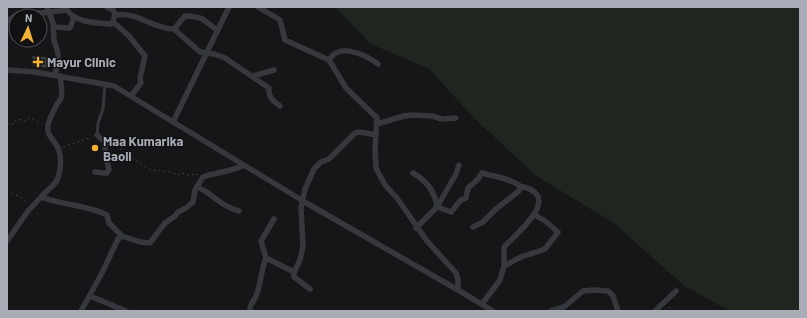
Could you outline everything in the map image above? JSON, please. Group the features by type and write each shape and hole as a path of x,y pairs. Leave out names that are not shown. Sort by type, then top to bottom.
{"street":[{"path":"106,7 113,10 115,15 113,22"},
{"path":"173,122 229,7"},
{"path":"258,7 280,20 285,40 329,60 346,88 377,118 375,150 376,168 385,185 397,198 416,228 435,251 456,272 458,290"},
{"path":"7,21 18,14 49,10 67,10 74,17 95,23 112,24 113,22"},
{"path":"7,241 31,207 46,190 55,183 58,176 60,160 57,147 47,130 56,106 61,99 58,76 58,53 54,40 53,26 49,10"},
{"path":"115,15 131,15 158,26 174,29 200,52 206,52 225,58 253,76 269,88 268,92 272,101 280,106"},
{"path":"174,29 185,16 198,16 206,20 217,30"},
{"path":"53,26 70,28 74,17"},
{"path":"113,22 130,36 145,56 140,78 141,83 131,96"},
{"path":"329,60 336,53 344,50 359,54 378,64"},
{"path":"7,70 35,72 114,86 302,200 493,311"},
{"path":"253,76 274,70"},
{"path":"377,124 404,116 432,116 442,119 456,118"},
{"path":"310,289 294,277 294,272 300,260 303,246 301,218 302,200 305,189 314,169 321,162 329,159 355,133 360,132 376,135"},
{"path":"94,172 104,174 109,169 105,155 105,142 96,135"},
{"path":"41,197 62,204 99,211 107,215 109,223 122,236 140,242 150,243 166,223 178,212 193,202 197,187 203,177 224,170 237,169 244,165"},
{"path":"416,228 437,207 460,165"},
{"path":"413,173 422,178 430,187 436,199 437,207"},
{"path":"437,207 451,212 461,200 466,198 468,188 482,173 506,179 528,188 536,195 539,202 534,215 527,225 504,247 504,266 500,280 482,304"},
{"path":"473,227 483,222 496,209 519,191 520,186"},
{"path":"197,187 202,189 222,205 239,211"},
{"path":"504,266 522,257 545,249 558,232 545,221 534,215"},
{"path":"250,311 260,284 266,258 261,241 274,219"},
{"path":"81,311 102,273 113,247 122,236"},
{"path":"266,258 294,272"},
{"path":"551,311 564,307 583,291 593,290 608,291 613,296 618,311"},
{"path":"655,311 676,291"},
{"path":"90,296 126,311"}],"lane":[{"path":"96,135 103,109 105,84"}],"path":[{"path":"7,123 12,125 17,119 26,121 30,118 43,125 48,124"},
{"path":"57,147 62,147 96,135"},
{"path":"105,142 114,144 152,170 170,172 179,175 182,173 186,176 195,174 203,177"},
{"path":"7,191 22,198 31,207"}],"shaded area":[{"path":"335,7 800,7 800,311 730,311 684,286 615,224 535,175 474,118 429,69 371,44"}],"building":[{"path":"33,56 50,58 48,68 32,65"}],"place":[{"name":"Mayur Clinic","path":"38,62"},
{"name":"Maa Kumarika Baoli","path":"95,148"}]}
